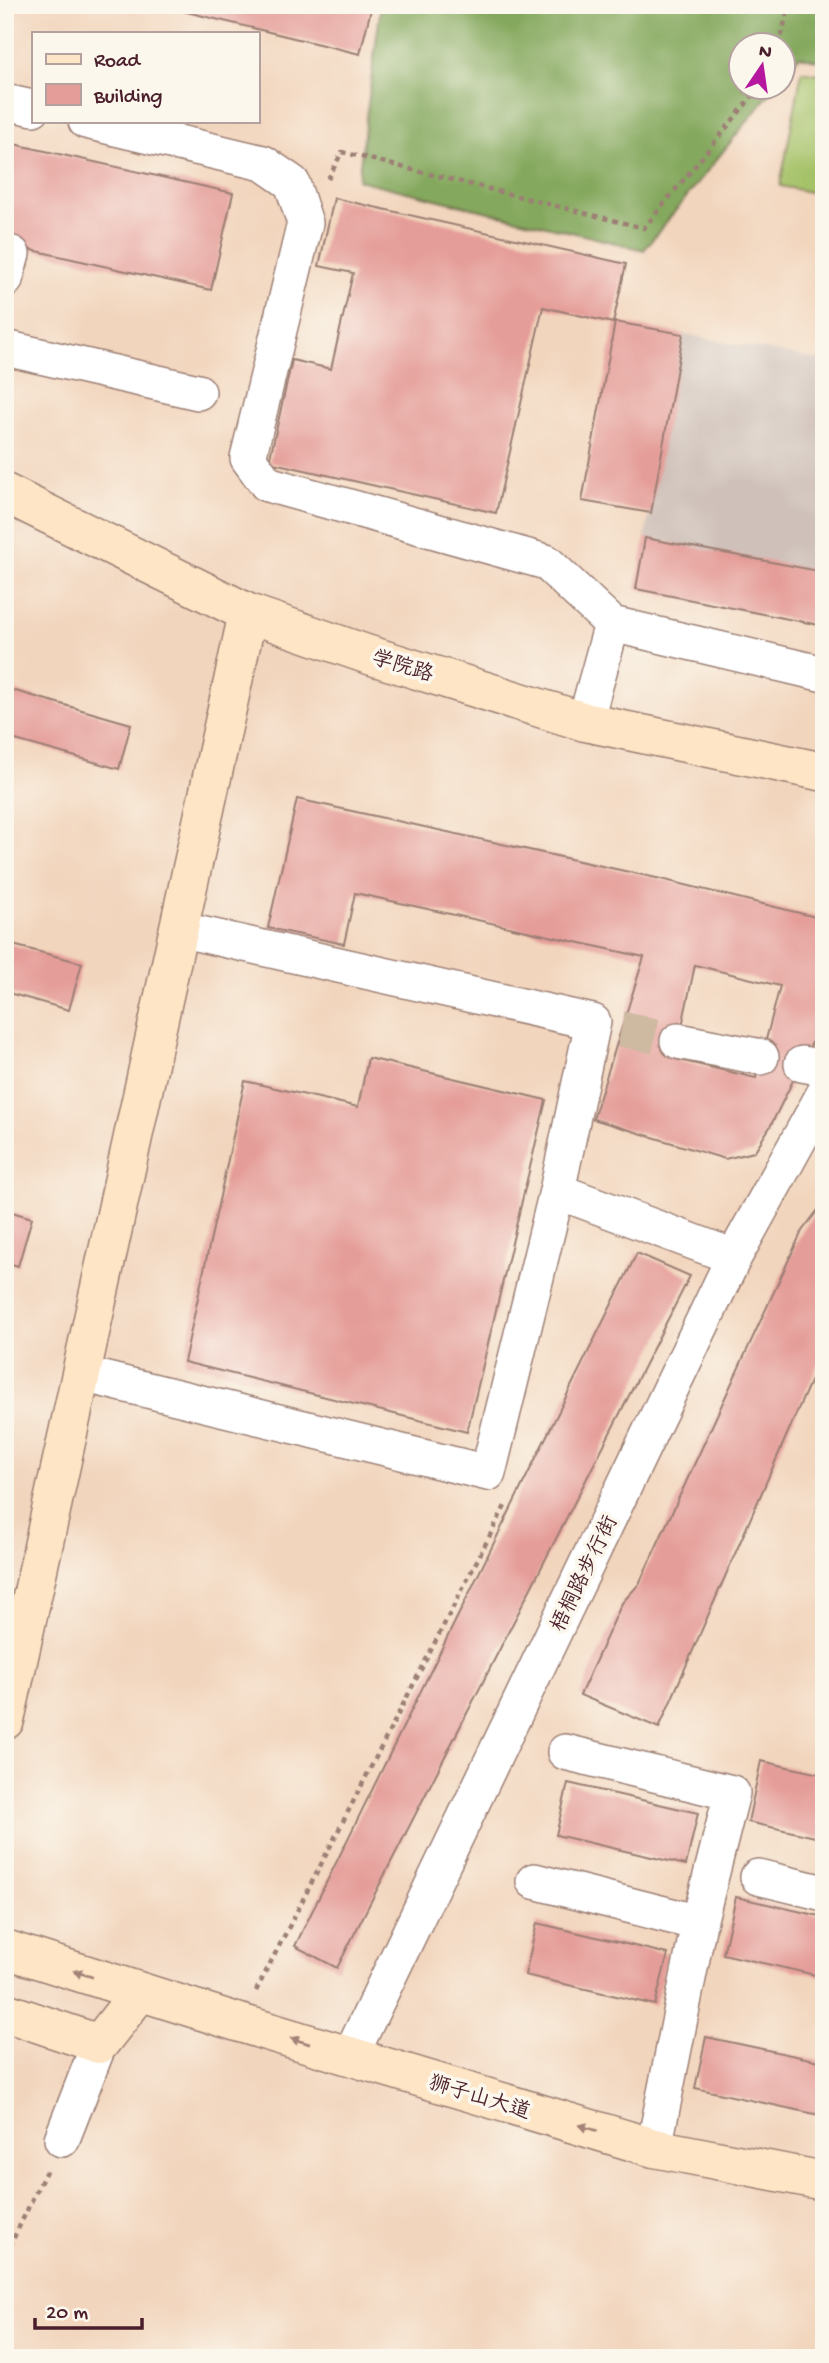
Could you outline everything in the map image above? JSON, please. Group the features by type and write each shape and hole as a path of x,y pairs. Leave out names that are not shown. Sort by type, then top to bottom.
{"street":[{"path":"5,102 32,108"},
{"path":"90,122 263,163 292,183 305,223 248,458 267,484 546,562 612,624 824,674"},
{"path":"5,348 198,392"},
{"name":"学院路","path":"5,493 248,613 366,654 585,722 824,772"},
{"path":"5,1720 248,613"},
{"path":"585,722 612,624"},
{"path":"82,1374 488,1473 556,1191 607,1025 178,929"},
{"path":"678,1041 761,1057"},
{"name":"梧桐路步行街","path":"350,2057 734,1257 824,1094"},
{"path":"556,1191 734,1257"},
{"path":"565,1752 732,1793 699,1923 654,2148"},
{"path":"758,1877 824,1893"},
{"path":"534,1881 699,1923"},
{"name":"狮子山大道","path":"5,1949 350,2057 654,2148 824,2181"},
{"path":"62,2138 99,2044 140,1992"},
{"path":"5,2012 99,2044"}],"path":[{"path":"782,32 789,5"},
{"path":"305,223 342,152 643,228 747,102"},
{"path":"240,2023 506,1503 488,1473"},
{"path":"5,2256 62,2138"}],"shaded area":[{"path":"5,5 824,5 824,2358 5,2358"},
{"path":"683,334 824,361 824,572 645,538"}],"green space":[{"path":"381,5 824,5 824,62 798,57 798,32 728,32 728,102 763,102 644,250 358,180"},
{"path":"802,71 824,75 824,195 780,186"}],"building":[{"path":"158,5 372,5 360,54"},
{"path":"5,142 233,193 211,290 5,244"},
{"path":"334,198 626,264 613,323 543,307 496,513 269,462 292,360 331,369 353,273 319,266"},
{"path":"615,322 683,334 651,513 582,501"},
{"path":"645,538 824,572 824,626 636,589"},
{"path":"5,688 131,724 119,769 5,737"},
{"path":"297,799 661,879 824,919 824,1018 770,1127 754,1152 725,1159 593,1119 644,957 355,893 344,944 268,928","holes":["695,965 780,986 756,1078 675,1059"]},
{"path":"5,943 82,963 69,1010 5,992"},
{"path":"368,1058 546,1100 467,1432 184,1362 245,1081 358,1107"},
{"path":"824,1202 824,1350 659,1728 580,1695 622,1603 639,1584 802,1231"},
{"path":"5,1210 32,1218 18,1266 5,1262"},
{"path":"637,1253 690,1276 337,1968 295,1946"},
{"path":"761,1761 824,1775 824,1839 748,1822"},
{"path":"568,1783 698,1813 686,1865 556,1835"},
{"path":"736,1897 824,1917 824,1977 723,1954"},
{"path":"537,1923 668,1954 655,2005 525,1975"},
{"path":"706,2037 824,2062 824,2116 695,2088"}],"tunnel":[{"path":"621,1029 678,1041"}]}
